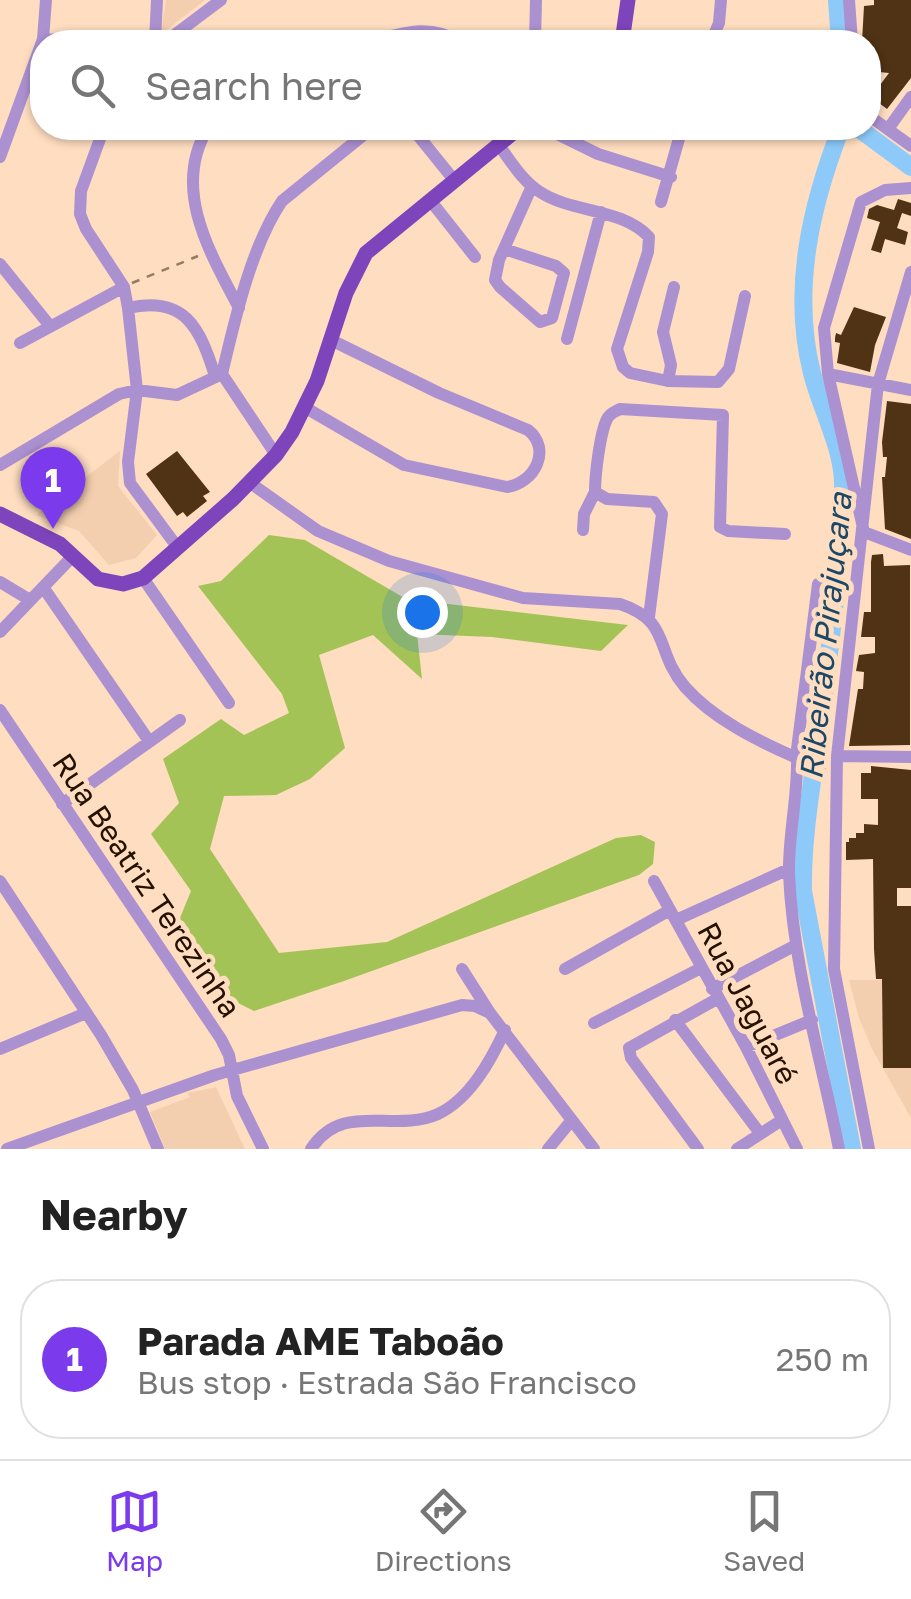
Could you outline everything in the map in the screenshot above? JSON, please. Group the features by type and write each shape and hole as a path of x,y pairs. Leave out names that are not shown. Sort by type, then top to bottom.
{"main road":[{"path":"624,30 628,0"},
{"path":"0,514 60,544 98,579 123,584 142,578 276,455 306,408 361,259 506,140"}],"street":[{"path":"44,30 46,0"},
{"path":"156,30 157,0"},
{"path":"181,30 221,0"},
{"path":"535,30 536,0"},
{"path":"716,30 721,0"},
{"path":"848,0 851,30"},
{"path":"0,157 30,75"},
{"path":"888,129 911,97"},
{"path":"881,124 911,146"},
{"path":"100,140 79,205 86,229 124,287 128,308 137,390 128,462 130,483 178,548"},
{"path":"202,140 196,154 193,184 199,225 240,308"},
{"path":"0,465 104,402 137,390 177,395 218,375 271,217 282,201 357,140"},
{"path":"422,140 454,180"},
{"path":"569,140 598,154 671,176"},
{"path":"662,202 679,140"},
{"path":"498,144 542,194 642,229 651,244 617,349 619,360 630,372 668,381 712,384 722,379 729,369 745,296"},
{"path":"504,248 556,266 564,274 548,322 540,322 495,280 504,248 532,186"},
{"path":"864,532 828,374 824,328 856,210 868,196 911,188"},
{"path":"430,200 475,258"},
{"path":"567,339 601,212"},
{"path":"0,264 50,326"},
{"path":"869,1149 834,969 836,756 878,384 911,272"},
{"path":"20,343 124,287"},
{"path":"668,381 670,365 664,332 674,287"},
{"path":"128,308 145,304 169,306 190,320 200,333 218,375 276,455"},
{"path":"306,408 390,458 419,470 507,487 521,485 532,476 541,448 539,440 528,430 439,393 331,340"},
{"path":"828,374 911,390"},
{"path":"583,530 584,514 596,492 600,453 612,413 620,409 722,415 720,527 728,531 785,534"},
{"path":"849,458 872,456"},
{"path":"249,482 318,531 389,561 523,598 620,604 649,616"},
{"path":"596,492 607,499 654,502 662,514 649,616 673,671 696,698 743,731 802,761"},
{"path":"864,532 911,550"},
{"path":"0,632 72,558"},
{"path":"142,578 230,703"},
{"path":"0,582 30,600"},
{"path":"818,584 789,869 796,944 839,1149"},
{"path":"43,587 149,741"},
{"name":"Rua Beatriz Terezinha","path":"0,710 221,1038 237,1096 263,1149"},
{"path":"62,804 180,720"},
{"path":"836,756 911,757"},
{"path":"565,969 673,915 789,869"},
{"path":"0,881 86,1014 137,1102 158,1149"},
{"name":"Rua Jaguaré","path":"654,881 798,1149"},
{"path":"698,1149 628,1053 632,1044 796,944"},
{"path":"594,1023 700,968"},
{"path":"462,969 490,1013 594,1149"},
{"path":"7,1149 137,1102 462,1005 490,1013"},
{"path":"0,1049 86,1014"},
{"path":"675,1020 759,1132"},
{"path":"746,1047 812,1020"},
{"path":"311,1149 324,1131 339,1124 420,1120 440,1113 468,1091 505,1030"},
{"path":"736,1149 782,1120"},
{"path":"548,1149 571,1121"}],"path":[{"path":"124,287 209,252"},
{"path":"802,761 828,768"}],"shaded area":[{"path":"166,0 205,0 166,30 162,30"},
{"path":"120,451 118,486 157,535 136,558 109,565 79,531 36,515"},
{"path":"849,980 911,980 911,1118 872,1049"},
{"path":"216,1087 245,1149 165,1149 150,1112 190,1097 187,1093"}],"green space":[{"path":"269,535 305,540 406,599 628,625 601,651 492,637 417,634 422,679 373,635 319,655 345,748 310,779 276,795 224,796 210,849 279,953 387,942 616,838 641,835 655,842 653,864 639,875 254,1011 208,988 175,930 191,891 151,834 179,803 163,759 221,719 244,735 289,713 282,694 198,586 221,581"}],"building":[{"path":"874,0 911,0 911,78 887,109 881,104 881,84 889,73 881,72 881,30 863,30 864,6 874,5"},
{"path":"898,199 911,203 911,216 902,213 897,228 908,232 905,245 885,239 881,253 871,250 880,222 867,218 869,209 877,205 894,210"},
{"path":"854,307 886,317 870,372 837,363 840,343 835,342 836,333 841,335"},
{"path":"887,401 911,404 911,539 885,529 882,477 887,457 883,457 882,442"},
{"path":"177,451 210,492 203,496 207,501 187,517 183,512 177,516 146,474"},
{"path":"883,554 884,566 910,565 910,745 849,746 858,689 863,689 864,672 856,671 859,655 875,653 875,637 861,637 864,612 871,612 872,555"},
{"path":"871,766 911,770 911,888 897,888 897,906 911,906 911,1068 883,1068 882,979 876,979 874,949 873,859 846,860 849,838 864,833 864,824 878,825 878,799 861,799 861,773 871,773"}],"waterway":[{"name":"Ribeirão Pirajuçara","path":"837,0 839,30"},
{"name":"Ribeirão Pirajuçara","path":"837,140 813,217 804,279 806,342 840,460 843,490 840,551 806,831 803,891 852,1149"},
{"path":"874,140 911,167"}],"place":[{"name":"Parada AME Taboão","path":"53,529"}]}
